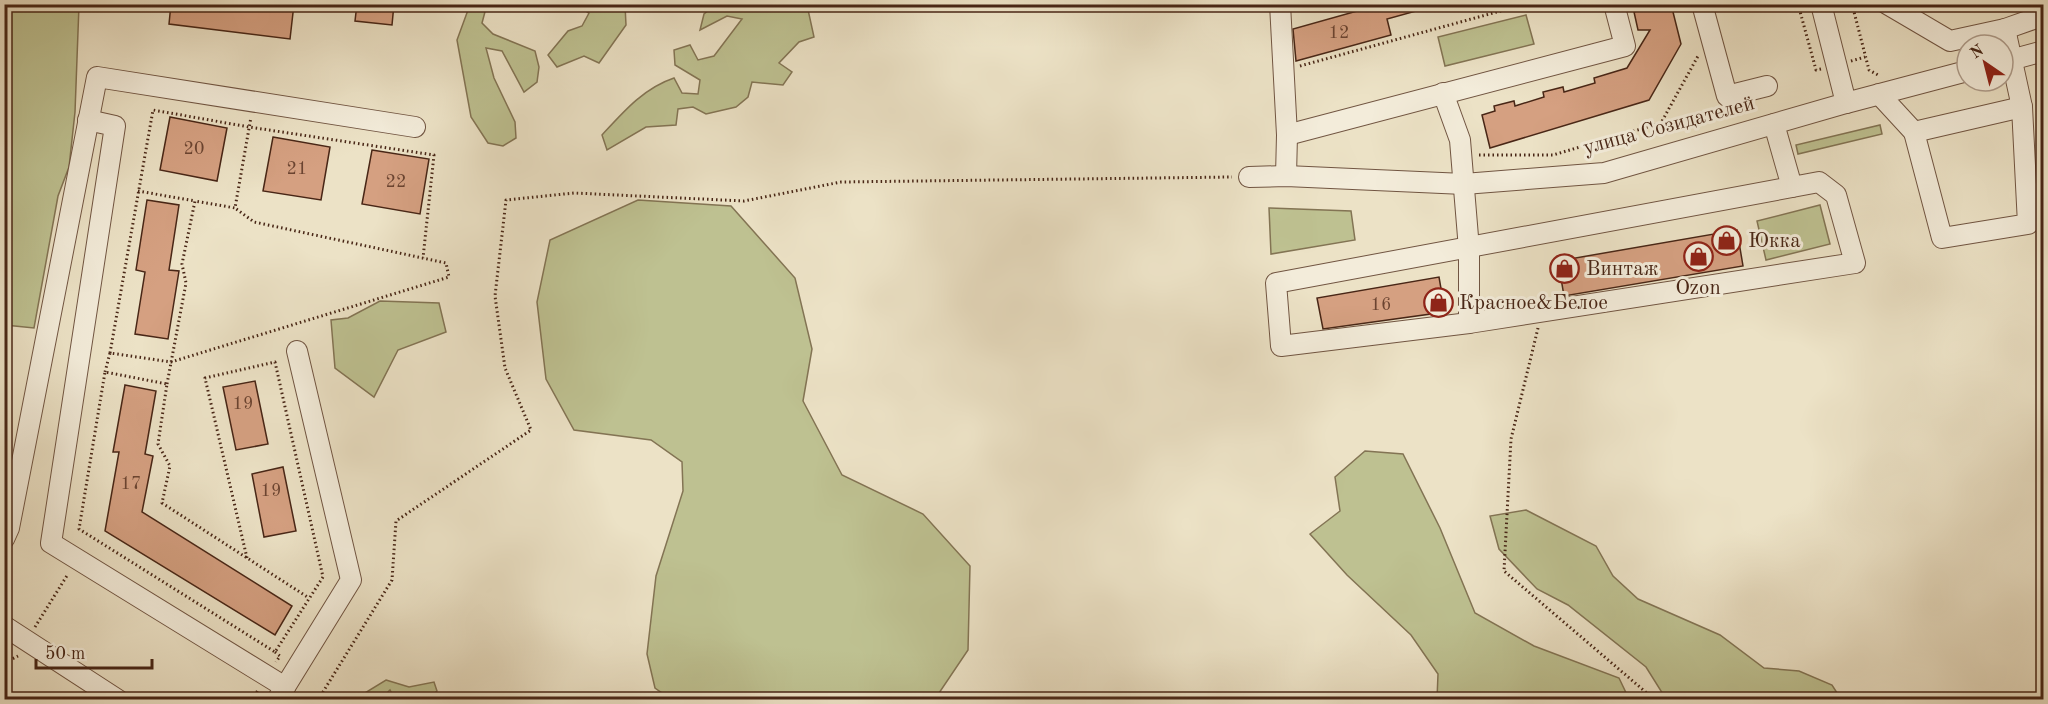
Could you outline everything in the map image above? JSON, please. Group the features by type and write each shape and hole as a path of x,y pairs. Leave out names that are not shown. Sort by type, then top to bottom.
{"street":[{"path":"1280,4 1287,135 1286,176"},
{"path":"1287,135 1625,46 1614,4"},
{"path":"1702,4 1727,96 1767,86"},
{"path":"1821,4 1846,103"},
{"path":"1887,4 1950,41 2006,29 2039,17 2036,4"},
{"path":"2006,29 2006,33"},
{"path":"2015,59 2043,51"},
{"name":"улица Созидателей","path":"1249,177 1286,176 1464,184 1604,172 1955,74"},
{"path":"4,539 9,528 97,77 415,126"},
{"path":"1879,94 1914,132 1942,238 2028,224 2022,106 2015,84"},
{"path":"1443,93 1460,140 1462,154 1469,249 1469,323"},
{"path":"1914,132 2022,106"},
{"path":"88,120 115,126 51,543 281,693 351,580 297,351"},
{"path":"1774,123 1792,188"},
{"path":"1819,182 1836,195 1855,263 1469,323 1281,346 1276,283 1792,188 1819,182"},
{"path":"6,630 26,640 118,699"}],"path":[{"path":"1283,71 1526,4"},
{"path":"1852,4 1869,70 1876,76 1884,74"},
{"path":"1462,154 1553,155 1661,123 1701,52"},
{"path":"235,208 254,103"},
{"path":"247,558 205,378 275,362 323,577 275,652 79,529 153,110 434,155 423,258"},
{"path":"318,699 392,580 396,521 531,430 505,368 495,296 506,200 574,193 744,201 841,182 1249,177"},
{"path":"110,353 171,362 449,277 446,263 254,222 235,208 137,191"},
{"path":"195,201 182,264 186,283 158,444 170,466 162,503 309,598"},
{"path":"1542,312 1511,439 1504,571 1655,699"},
{"path":"105,372 167,384"},
{"path":"4,668 8,661 17,658 91,536"}],"green space":[{"path":"5,4 79,5 75,112 69,167 58,196 34,328 5,325"},
{"path":"453,5 504,5 486,8 482,23 493,34 535,51 539,67 537,82 524,92 502,51 486,48 494,78 515,122 516,138 503,146 488,143 471,117 457,40 468,10"},
{"path":"576,5 625,5 626,25 599,63 584,56 557,67 548,55 568,31 582,26 589,13"},
{"path":"715,5 807,5 814,37 799,42 779,63 792,72 783,85 752,82 748,97 736,107 706,114 693,107 678,109 676,125 646,127 607,150 602,135 627,109 653,88 674,78 682,93 698,94 700,80 675,65 674,50 690,45 698,60 714,56 742,19 727,16 700,30 704,14"},
{"path":"1526,15 1534,44 1445,66 1438,37"},
{"path":"1880,125 1882,134 1798,154 1796,145"},
{"path":"638,200 731,206 795,278 812,349 803,401 842,475 923,514 970,566 968,650 935,699 672,700 655,688 647,654 656,576 683,491 682,462 651,440 574,430 546,379 537,302 550,240"},
{"path":"1820,205 1830,244 1766,260 1757,221"},
{"path":"1269,208 1351,211 1355,240 1271,254"},
{"path":"380,301 439,303 446,332 398,350 374,397 335,368 331,320 348,318"},
{"path":"1365,451 1403,454 1440,528 1475,613 1534,646 1619,678 1629,699 1437,699 1438,674 1411,635 1347,575 1310,534 1340,511 1335,477"},
{"path":"1526,510 1596,546 1613,576 1638,599 1720,635 1764,668 1799,671 1832,685 1841,699 1666,699 1646,667 1568,605 1537,589 1499,549 1490,516"},
{"path":"386,680 409,687 434,682 437,691 428,699 395,699 390,690 385,695 387,699 355,699"}],"building":[{"path":"171,4 294,4 290,39 169,24"},
{"path":"357,4 394,4 392,25 355,21"},
{"path":"1382,4 1427,4 1427,8 1387,19 1391,35 1296,61 1293,29"},
{"path":"1637,4 1671,4 1681,44 1649,100 1490,148 1482,115 1495,111 1494,106 1514,101 1515,106 1544,97 1543,92 1563,87 1564,92 1595,83 1594,78 1627,68 1650,30 1638,30 1634,12 1639,10"},
{"path":"170,117 227,128 217,181 160,170"},
{"path":"273,137 330,147 321,200 263,191"},
{"path":"372,150 429,159 420,214 362,204"},
{"path":"147,200 179,205 169,270 179,271 168,339 135,334 145,272 136,270"},
{"path":"1737,230 1743,266 1564,296 1558,261"},
{"path":"1439,277 1445,312 1323,329 1317,298"},
{"path":"255,381 268,444 236,450 223,387"},
{"path":"125,385 156,391 145,454 153,456 142,512 292,606 275,635 105,531 119,452 113,452"},
{"path":"283,467 296,531 264,537 252,474"}],"place":[{"name":"Юкка","path":"1727,241"},
{"name":"Ozon","path":"1698,257"},
{"name":"Винтаж","path":"1565,269"},
{"name":"Красное&Белое","path":"1438,303"}]}
